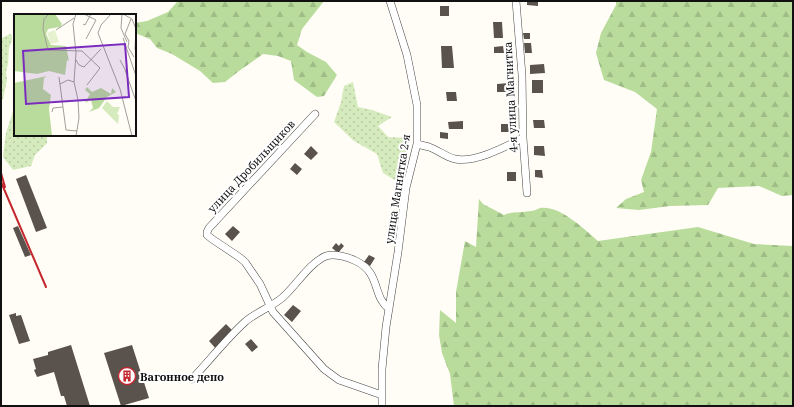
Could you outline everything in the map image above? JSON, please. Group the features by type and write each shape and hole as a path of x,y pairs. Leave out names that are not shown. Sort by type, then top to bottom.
{"street":[{"name":"улица Магнитка 2-я","path":"382,406 383,361 389,310 406,188 417,144 417,105 407,54 390,1"},
{"name":"4-я улица Магнитка","path":"516,1 522,75 523,138 527,193"},
{"name":"улица Дробильщиков","path":"270,305 260,284 239,256 207,235 207,232 209,228 315,114"},
{"path":"417,144 429,147 453,159 462,160 472,159 484,155 506,147 523,138"},
{"path":"192,379 245,323 281,298 313,265 328,255 337,255 354,260 368,269 376,284 382,303 389,310"},
{"path":"270,305 278,319 324,369 348,384 382,395"}],"green space":[{"path":"178,1 324,1 302,29 297,45 326,62 337,75 324,96 317,97 294,80 291,61 278,56 263,54 225,82 213,83 200,71 172,54 157,48 150,39 136,33 136,23 147,21 168,12"},
{"path":"616,1 793,1 793,195 782,196 759,186 718,188 708,205 670,206 639,210 616,208 626,199 644,192 641,180 651,152 657,109 635,92 604,80 596,53 601,33 616,5"},
{"path":"10,34 12,35 12,40 9,48 6,72 7,80 3,99 1,101 1,41 2,38"},
{"path":"353,82 358,107 392,117 378,126 388,137 406,138 406,155 398,182 383,173 377,154 354,141 334,122 341,102 344,86"},
{"path":"14,108 14,136 47,136 47,143 35,155 31,166 13,170 3,157 6,133"},
{"path":"479,199 483,204 504,215 532,211 540,208 556,210 579,224 598,241 698,227 754,244 793,246 793,406 454,406 450,374 442,353 439,335 440,310 456,323 456,292 465,241 476,247"}],"building":[{"path":"527,1 538,1 538,6 527,5"},
{"path":"440,6 449,6 449,16 440,16"},
{"path":"493,22 502,22 503,38 494,38"},
{"path":"523,33 530,33 530,39 524,39"},
{"path":"524,43 531,43 532,53 525,53"},
{"path":"441,46 452,46 454,68 442,68"},
{"path":"503,46 504,53 494,53 494,47"},
{"path":"544,64 545,73 530,74 530,65"},
{"path":"532,80 543,80 543,93 532,93"},
{"path":"509,83 510,92 497,92 497,84"},
{"path":"446,92 456,92 457,101 447,101"},
{"path":"533,120 544,120 545,128 534,128"},
{"path":"463,121 463,129 449,129 448,122"},
{"path":"501,124 510,124 510,132 501,132"},
{"path":"440,132 448,133 448,139 440,138"},
{"path":"311,146 318,153 311,160 304,154"},
{"path":"534,146 544,146 545,156 534,155"},
{"path":"295,163 302,169 297,175 290,169"},
{"path":"535,170 542,170 543,178 535,177"},
{"path":"507,172 516,172 516,181 507,181"},
{"path":"26,175 47,228 36,232 16,179"},
{"path":"18,226 31,255 25,257 13,228"},
{"path":"233,226 240,232 232,241 225,234"},
{"path":"336,243 339,246 341,243 344,246 338,253 332,248"},
{"path":"369,255 375,258 370,266 364,262"},
{"path":"293,305 301,311 292,322 284,315"},
{"path":"16,313 16,316 21,315 30,341 19,344 9,315"},
{"path":"226,324 235,333 217,350 209,341"},
{"path":"251,339 258,347 252,352 245,344"},
{"path":"71,345 90,406 67,406 64,396 61,396 54,372 37,377 34,370 36,369 33,359 48,355 48,352"},
{"name":"Вагонное депо","path":"132,345 149,398 121,406 104,353"}],"railway":[{"path":"1,173 5,187"},
{"path":"1,182 46,287"}],"place":[{"name":"Вагонное депо","path":"127,376"}]}
